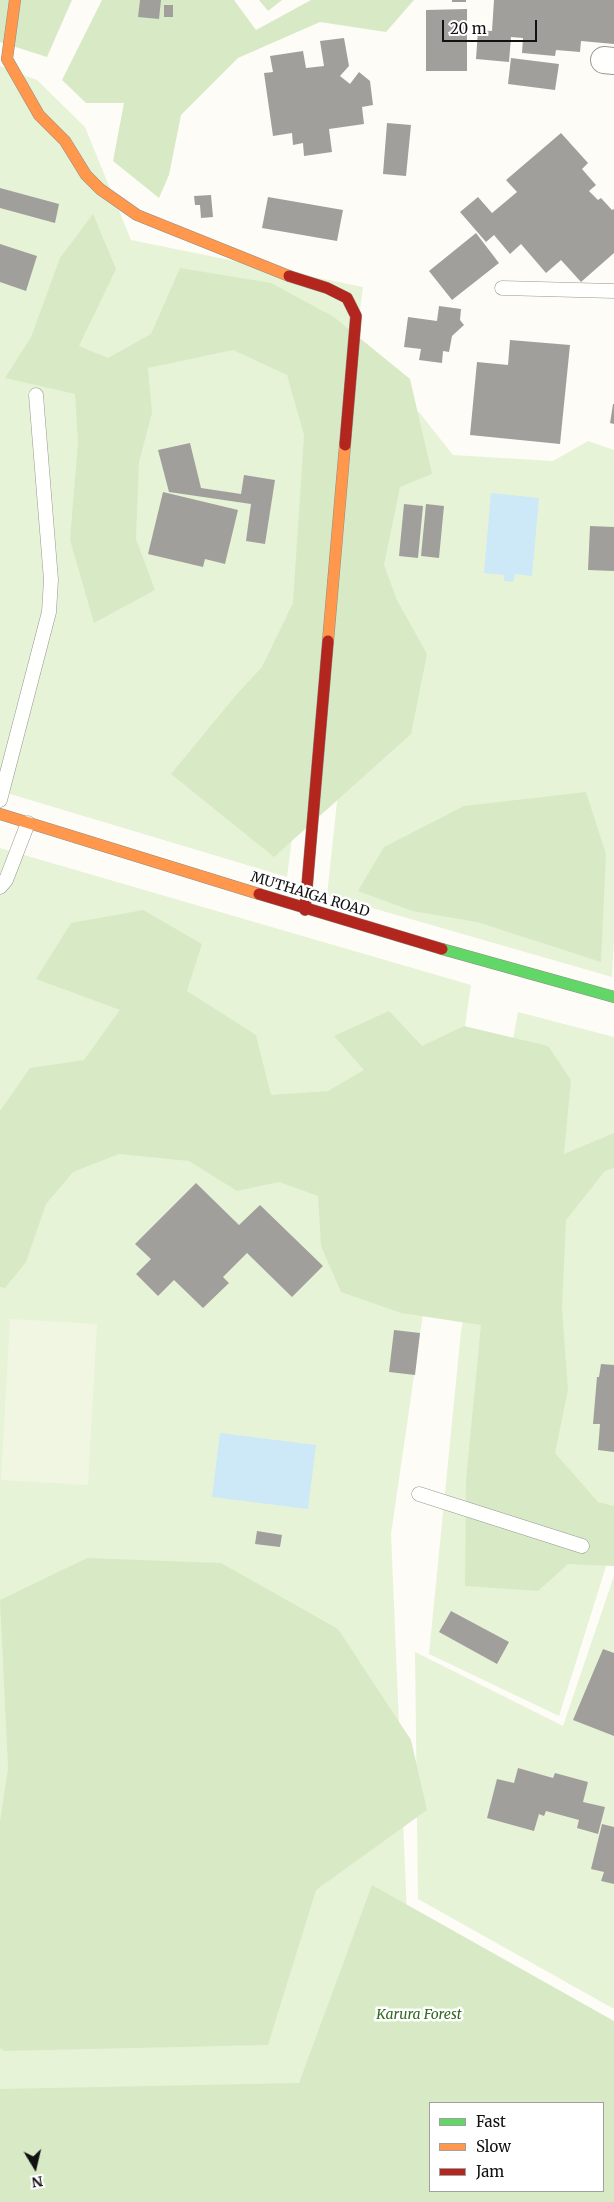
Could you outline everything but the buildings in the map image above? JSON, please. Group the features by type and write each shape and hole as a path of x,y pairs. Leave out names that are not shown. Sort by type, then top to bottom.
{"street":[{"path":"15,0 7,60 39,115 64,141 86,175 100,189 137,215 340,294 347,298 356,316 306,910"},
{"name":"MUTHAIGA ROAD","path":"0,814 306,910 494,965 614,997"}],"lane":[{"path":"502,288 614,291"},
{"path":"0,800 49,612 51,580 36,395"},
{"path":"0,887 6,880 28,823"},
{"path":"419,1494 582,1546"}],"green space":[{"path":"0,0 72,0 47,57 0,42"},
{"path":"102,0 234,0 256,30 311,0 414,0 386,32 320,22 238,58 181,115 169,175 159,198 113,161 124,103 86,103 62,80"},
{"path":"259,0 282,0 268,11"},
{"path":"0,66 37,80 85,127 131,240 363,287 287,877 0,791"},
{"path":"93,214 116,269 79,346 108,358 151,334 180,268 271,283 334,317 410,379 432,474 400,487 384,565 397,600 427,654 411,734 274,857 171,774 237,694 262,667 293,603 304,435 287,375 233,350 148,368 152,413 139,462 136,539 155,590 94,623 70,540 78,442 75,394 5,378 31,337 60,258"},
{"path":"379,409 419,412 453,455 553,461 588,441 614,450 614,938 612,977 327,895"},
{"path":"586,792 606,854 601,962 477,922 412,911 358,891 384,847 464,806"},
{"path":"0,848 471,985 391,1534 414,2082 0,2099"},
{"path":"143,910 202,944 187,991 256,1035 271,1095 328,1091 364,1070 334,1036 389,1011 422,1046 464,1026 548,1046 571,1080 564,1154 614,1133 614,1168 605,1171 566,1220 562,1309 568,1390 555,1453 598,1502 614,1506 614,1566 568,1564 538,1591 465,1586 466,1480 481,1325 401,1313 341,1292 321,1246 318,1196 279,1182 237,1191 189,1161 119,1154 73,1172 46,1204 26,1262 5,1288 0,1287 0,1111 30,1068 84,1060 120,1010 36,979 71,923"},
{"path":"518,1012 614,1037 614,1541 559,1716 429,1654 461,1331"},
{"path":"10,1319 97,1324 88,1485 1,1480"},
{"path":"87,1558 221,1563 338,1629 411,1740 427,1810 316,1890 268,2045 4,2051 0,2048 0,1822 8,1768 0,1600"},
{"path":"614,1576 614,2009 418,1899 415,1652 563,1726"},
{"name":"Karura Forest","path":"372,1885 614,2021 614,2202 0,2202 0,2089 299,2083"}],"water":[{"path":"491,493 539,498 532,576 515,574 513,582 504,581 504,575 484,573"},
{"path":"220,1433 316,1445 308,1509 212,1497"}],"traffic: fast":[{"path":"442,949 614,997"}],"traffic: slow":[{"path":"15,0 7,59 39,115 65,141 86,175 100,189 137,215 289,276"},
{"path":"328,641 345,445"},
{"path":"0,814 259,894"}],"traffic: jam":[{"path":"289,276 327,288 347,298 356,316 345,445"},
{"path":"305,910 328,641"},
{"path":"259,894 442,949"}]}
